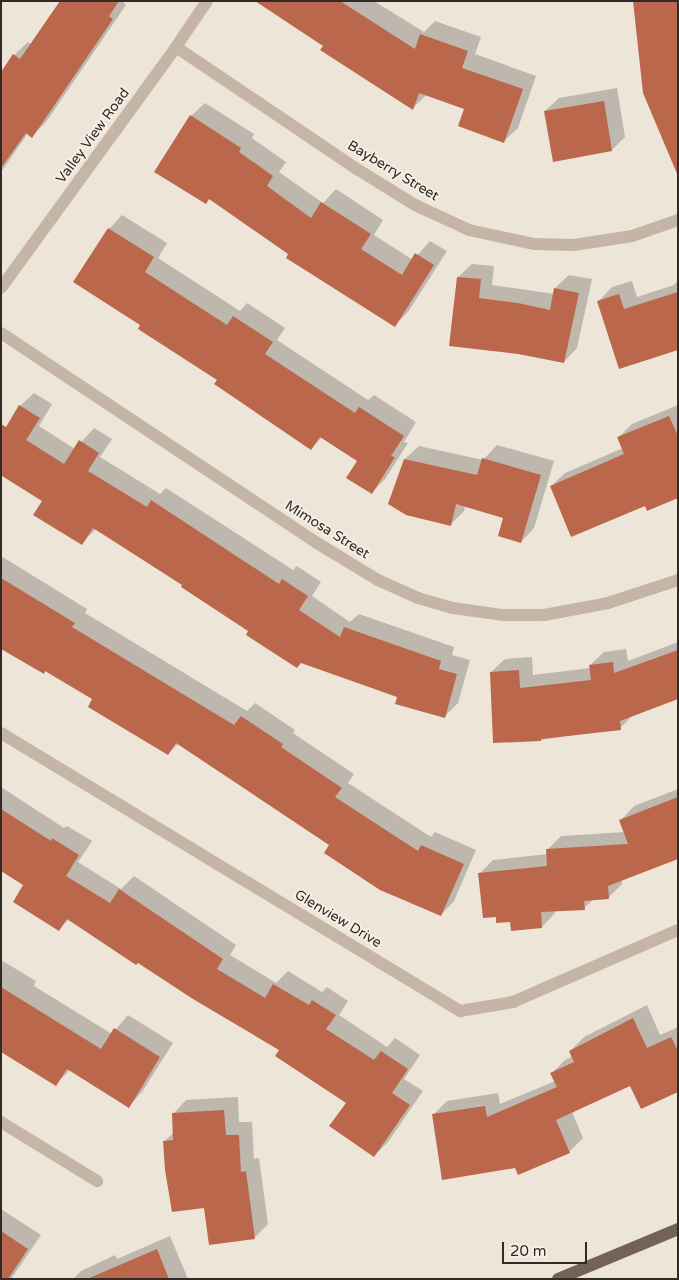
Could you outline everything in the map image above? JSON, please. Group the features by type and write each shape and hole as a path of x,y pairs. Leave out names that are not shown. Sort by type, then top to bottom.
{"main road":[{"path":"558,1279 678,1229"}],"street":[{"name":"Valley View Road","path":"1,288 176,47 207,1"},
{"name":"Bayberry Street","path":"176,47 414,205 469,230 527,243 574,245 632,236 678,220"},
{"name":"Mimosa Street","path":"1,333 317,543 378,580 418,598 453,608 502,615 544,616 608,603 678,580"},
{"name":"Glenview Drive","path":"1,733 460,1011 513,1002 678,930"},
{"path":"1,1122 97,1181"}],"building":[{"path":"60,1 119,1 109,16 113,19 32,138 26,133 1,168 1,72 13,54 20,59"},
{"path":"255,1 340,1 415,49 420,34 468,51 462,68 523,89 504,143 458,126 464,109 419,93 413,110 320,50 323,46"},
{"path":"633,1 678,1 678,176 643,93"},
{"path":"604,101 612,151 553,162 544,111"},
{"path":"190,115 241,148 239,152 273,176 267,186 311,218 321,202 371,234 361,249 402,275 415,253 434,265 395,327 286,258 288,254 209,199 206,204 154,172"},
{"path":"108,228 154,257 145,272 227,325 233,316 273,342 265,354 355,413 359,407 404,436 391,456 395,457 372,494 346,478 357,461 320,437 311,450 214,384 217,380 138,329 140,325 73,282"},
{"path":"457,277 481,279 479,298 518,303 550,310 554,288 579,293 564,363 518,354 449,346"},
{"path":"678,292 678,350 619,369 597,301 619,294 624,309"},
{"path":"19,405 40,418 26,440 64,464 79,440 99,453 88,471 147,507 151,500 279,584 282,579 308,596 299,610 340,637 344,627 441,661 439,669 457,674 445,718 395,704 397,697 301,663 297,668 246,635 248,631 181,587 182,585 93,528 82,545 33,515 42,501 1,477 1,424 6,427"},
{"path":"669,416 678,436 678,498 647,511 645,506 571,537 550,486 624,454 617,437"},
{"path":"482,458 541,475 521,543 498,536 503,518 456,504 451,526 406,515 388,504 404,459 477,475"},
{"path":"1,578 75,623 72,627 234,725 241,716 283,744 281,747 342,788 335,797 418,851 421,845 464,864 441,916 380,890 324,853 329,845 176,743 168,755 88,707 92,699 45,671 44,674 1,649"},
{"path":"678,650 678,699 620,721 621,730 541,739 541,741 493,743 490,672 519,670 520,688 591,680 589,665 613,662 614,673"},
{"path":"678,797 678,859 608,886 609,899 584,901 585,910 541,912 542,928 511,931 510,922 496,923 496,917 483,918 478,873 547,866 546,849 628,844 619,820"},
{"path":"1,809 51,841 52,838 79,855 66,876 110,903 119,889 223,959 217,969 265,998 273,984 309,1005 312,1000 336,1015 326,1029 374,1060 381,1051 408,1069 392,1093 410,1105 374,1157 329,1126 346,1103 275,1056 279,1050 193,999 138,963 136,965 67,919 59,931 13,902 23,885 1,871"},
{"path":"1,987 101,1049 114,1028 160,1057 129,1108 67,1069 56,1086 1,1052"},
{"path":"633,1018 647,1048 671,1037 678,1051 678,1092 641,1109 630,1086 556,1120 570,1153 518,1175 515,1168 442,1180 432,1114 485,1106 487,1117 557,1087 550,1073 574,1062 569,1051"},
{"path":"224,1110 226,1135 239,1135 241,1172 246,1171 255,1239 209,1245 204,1208 172,1212 165,1170 163,1141 173,1140 172,1113"},
{"path":"1,1231 28,1249 8,1279 1,1279"},
{"path":"157,1249 169,1279 87,1279"}]}
